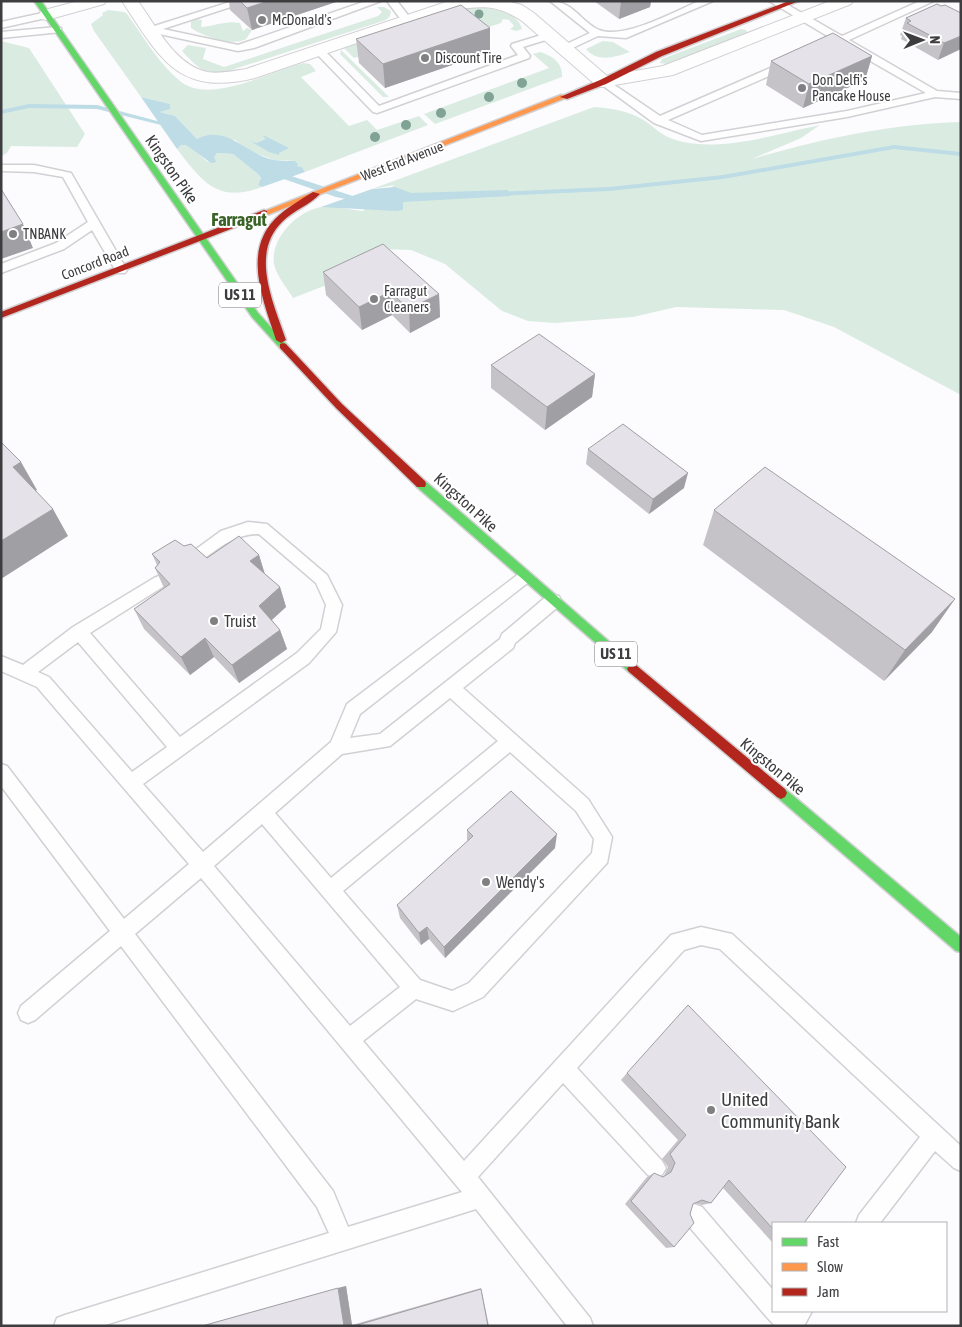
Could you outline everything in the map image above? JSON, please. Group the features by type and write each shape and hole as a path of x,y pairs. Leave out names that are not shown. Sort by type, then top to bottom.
{"main road":[{"name":"West End Avenue","path":"200,239 603,82 659,54 778,4 796,1"},
{"name":"Kingston Pike","path":"42,8 200,239 255,315 284,349 372,441 525,577 961,946"},
{"path":"284,349 263,278 262,246 270,230 285,215 310,197"},
{"name":"Concord Road","path":"1,315 200,239"}],"street":[{"path":"42,8 98,1"},
{"path":"130,1 174,61 198,76 216,80 249,74 406,19 450,6 480,1"},
{"path":"486,1 516,9 603,82"},
{"name":"West End Avenue","path":"603,82 667,71 845,1"}],"lane":[{"path":"150,29 170,15 214,1"},
{"path":"150,29 244,1"},
{"path":"347,12 355,1"},
{"path":"150,29 238,48 250,46 304,28 376,1"},
{"path":"392,1 406,19"},
{"path":"560,2 597,33"},
{"path":"564,49 597,33 622,36 702,2"},
{"path":"778,4 840,41 939,95 961,96"},
{"path":"813,53 928,4"},
{"path":"1,26 42,8"},
{"path":"1,35 57,30"},
{"path":"318,50 378,110 525,56 516,46 548,36"},
{"path":"658,121 794,61"},
{"path":"603,82 658,121 677,131 701,138 847,114 939,95 961,87"},
{"path":"1,168 41,169 67,175 120,270"},
{"path":"1,269 60,246 94,223"},
{"path":"131,783 303,658 328,632 334,605 322,579 262,528 248,528 226,535 194,558"},
{"path":"28,1013 338,747 353,709 525,577"},
{"path":"25,673 79,632 159,582"},
{"path":"338,747 384,741 507,643 508,639 553,601"},
{"path":"79,632 179,748"},
{"path":"1,663 43,682 202,864 464,1177 582,1326"},
{"path":"263,812 332,889 414,988 453,1001 476,990 601,857 603,837 582,804 451,688"},
{"path":"332,889 511,741"},
{"path":"1,772 325,1199 343,1240"},
{"path":"464,1177 678,942 701,936 725,941 961,1161"},
{"path":"349,1040 414,988"},
{"path":"563,1068 655,1168"},
{"path":"868,1222 934,1136"},
{"path":"65,1326 480,1197"},
{"path":"694,1214 772,1306"},
{"path":"778,1312 790,1326 800,1312"}],"green space":[{"path":"377,7 384,7 391,11 390,16 386,20 222,73 209,72 199,68 182,51 188,45 206,48 203,59 224,67 378,16 382,12"},
{"path":"467,7 499,10 507,13 519,22 522,29 516,31 510,29 514,26 509,20 503,19 501,23 483,29 354,58 344,48"},
{"path":"108,10 127,14 172,74 193,88 208,90 224,88 304,63 310,64 316,71 301,77 349,126 367,120 377,130 419,116 428,125 305,172 302,167 296,166 295,161 274,160 252,152 235,140 197,139 175,116 160,112 165,110 170,104 141,97 94,31 91,24"},
{"path":"196,19 202,20 201,27 235,22 240,23 243,31 247,28 252,30 246,39 234,42 226,41 210,37 191,28 191,22"},
{"path":"741,29 746,30 748,34 666,64 660,63 662,59"},
{"path":"1,41 29,48 85,134 77,147 11,146 7,153 1,156"},
{"path":"603,41 613,42 630,52 607,58 596,56 586,49"},
{"path":"341,50 389,97 383,97 340,54"},
{"path":"540,52 559,64 562,77 435,124 424,114 549,68 533,54"},
{"path":"594,107 627,112 670,138 687,143 725,144 765,138 820,125 801,138 752,159 829,139 882,129 961,122 961,395 834,327 784,310 676,307 633,317 555,323 528,321 502,311 445,264 411,250 375,249 394,259 293,298 279,277 274,264 276,245 287,228 303,214 321,207 337,207 363,211 382,193 395,185 372,189"},
{"path":"186,144 208,162 217,153 233,154 258,174 261,178 258,185 262,187 246,192 233,193 222,191 212,186 194,171 177,149 181,145"}],"water":[{"path":"141,97 170,104 170,109 160,112 175,116 197,139 208,135 228,138 264,157 295,161 298,164 297,166 302,167 305,172 262,187 258,185 261,178 258,174 233,154 217,153 214,157 216,162 211,163 186,145 181,145 177,149"},
{"path":"263,136 289,148 279,153 279,155 269,152 250,141 257,143 266,139"},
{"path":"395,187 411,193 508,190 510,196 403,202 403,210 396,211 321,207 372,189"}],"building":[{"path":"240,1 268,1 247,8"},
{"path":"937,4 945,5 961,13 961,36 944,43 907,23 911,21 906,18"},
{"path":"461,5 490,28 383,64 356,39"},
{"path":"833,33 872,56 809,84 771,61"},
{"path":"1,189 23,224 1,232"},
{"path":"383,244 439,294 409,309 390,292 359,307 323,272"},
{"path":"539,334 595,374 547,407 491,365"},
{"path":"623,424 688,473 653,499 588,449"},
{"path":"1,442 21,462 13,467 53,509 1,541"},
{"path":"765,467 955,599 905,650 714,510"},
{"name":"Truist","path":"239,536 259,555 250,561 280,587 259,606 280,630 232,665 205,638 181,657 134,609 170,584 155,568 160,562 152,554 175,540 184,546 191,544 207,558"},
{"name":"Wendy's","path":"511,791 557,834 444,947 427,927 419,933 397,905 473,836 467,830"},
{"name":"United Community Bank","path":"688,1005 846,1167 805,1222 772,1222 772,1228 729,1180 711,1203 702,1200 693,1204 690,1214 694,1223 674,1247 631,1201 654,1173 663,1177 671,1172 675,1163 670,1154 686,1135 627,1073"},
{"path":"338,1288 344,1326 202,1326"},
{"path":"481,1289 488,1326 354,1326"}],"waterway":[{"path":"1,112 29,106 97,107 169,125"},
{"path":"496,194 609,189 723,177 894,147 961,154"},
{"path":"277,174 339,195 361,200"}],"traffic: fast":[{"path":"37,1 255,315 283,346"},
{"path":"421,484 633,669"},
{"path":"781,793 961,946"}],"traffic: slow":[{"path":"264,213 564,97"}],"traffic: jam":[{"path":"564,97 603,82 659,54 796,1"},
{"path":"281,340 263,280 261,265 263,250 267,236 276,223 316,194"},
{"path":"1,315 264,213"},
{"path":"283,346 339,406 421,484"},
{"path":"633,669 781,793"}],"place":[{"name":"McDonald's","path":"262,20"},
{"name":"Discount Tire","path":"425,58"},
{"name":"Don Delfi's Pancake House","path":"802,88"},
{"name":"TNBANK","path":"13,234"},
{"name":"Farragut Cleaners","path":"374,299"},
{"name":"Truist","path":"214,621"},
{"name":"Wendy's","path":"486,882"},
{"name":"United Community Bank","path":"711,1110"}],"district":[{"name":"Farragut","path":"239,220"}]}
